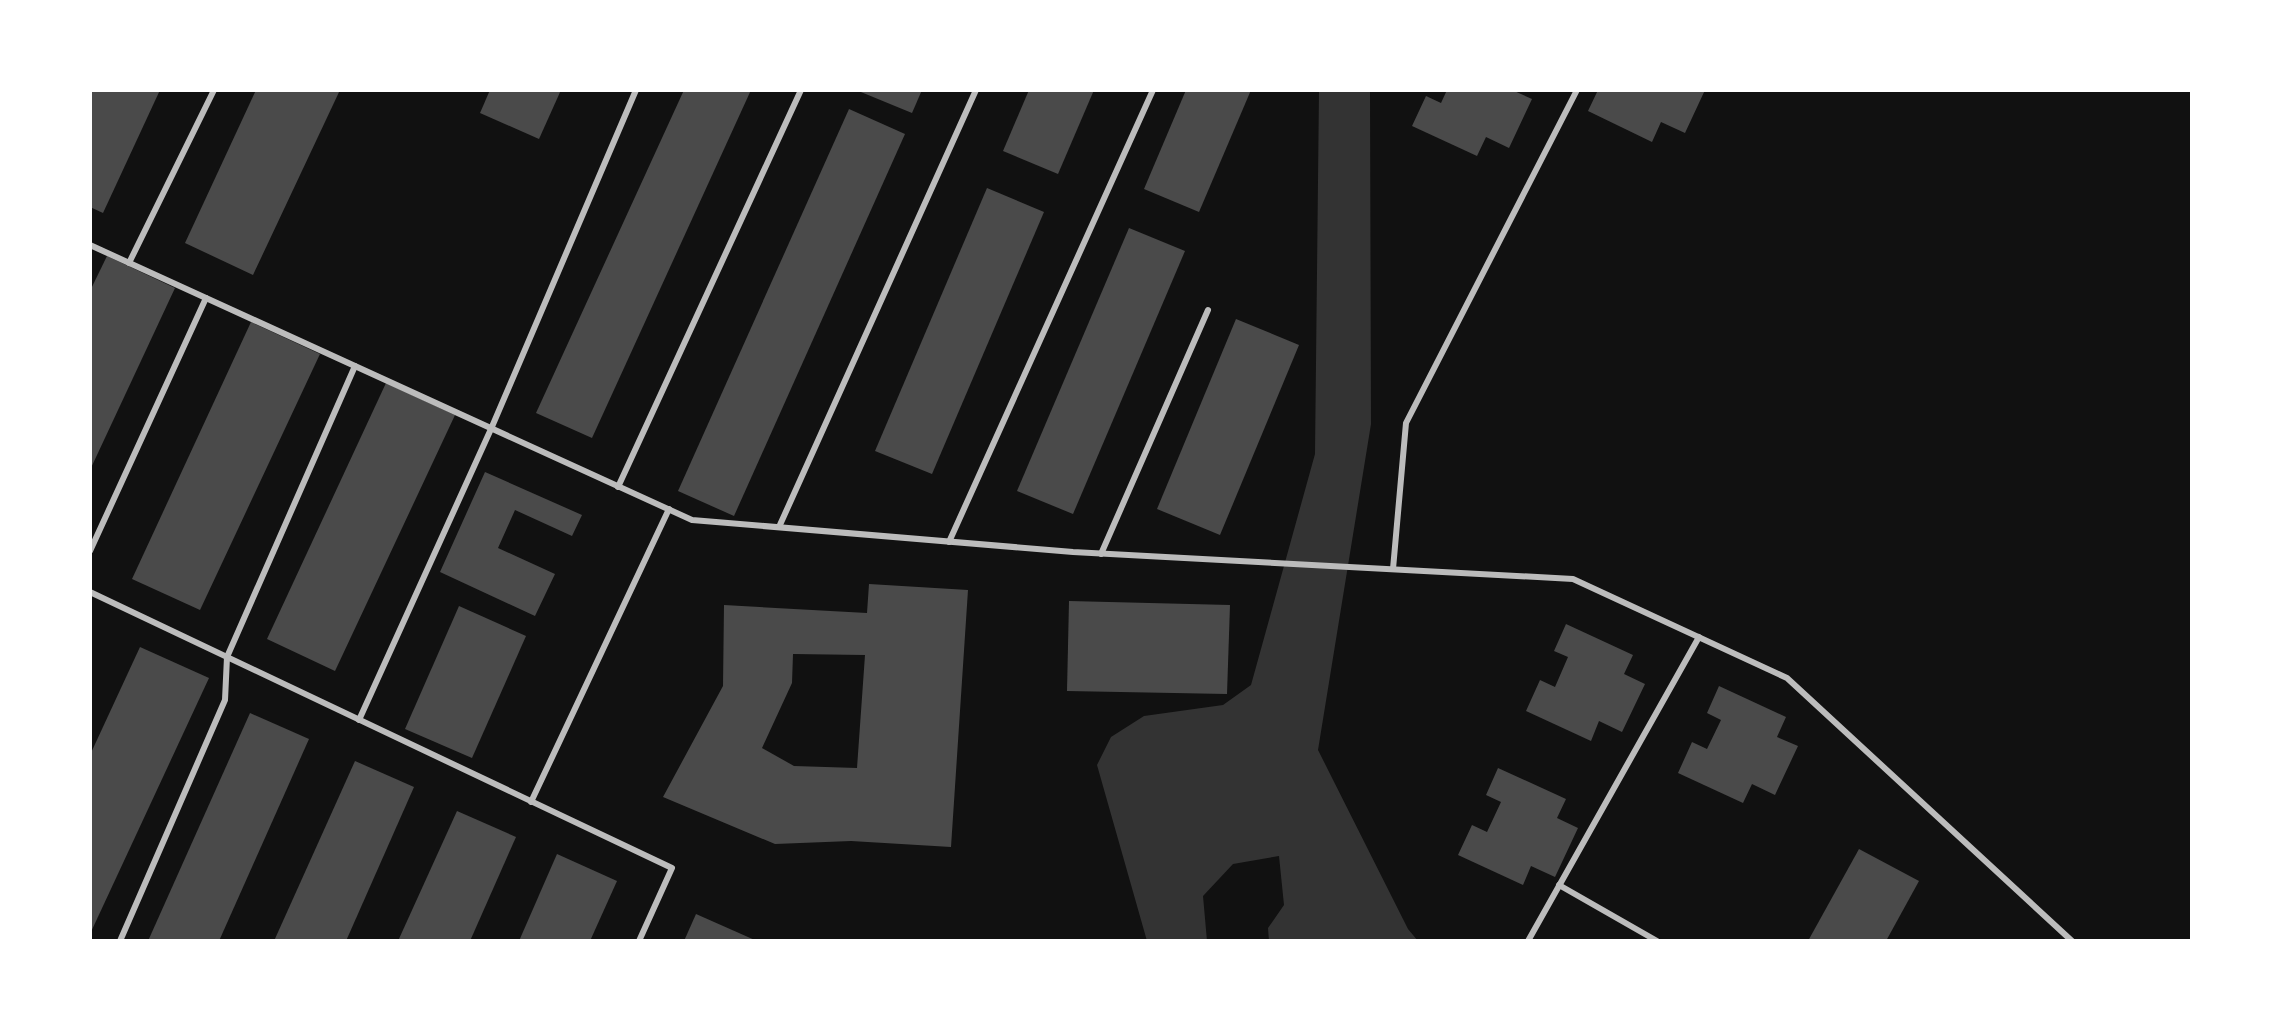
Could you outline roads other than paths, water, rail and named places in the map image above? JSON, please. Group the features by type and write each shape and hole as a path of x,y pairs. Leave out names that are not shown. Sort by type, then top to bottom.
{"lane":[{"path":"129,263 214,90"},
{"path":"359,720 491,429 636,90"},
{"path":"618,487 801,90"},
{"path":"779,527 976,90"},
{"path":"949,542 1153,90"},
{"path":"1393,569 1406,423 1577,90"},
{"path":"90,245 692,520 1101,554 1573,579 1787,678 2072,941"},
{"path":"90,551 206,298"},
{"path":"1101,554 1208,310"},
{"path":"120,941 225,700 227,657 355,366"},
{"path":"531,802 669,509"},
{"path":"90,592 672,868 639,941"},
{"path":"1528,941 1699,637"},
{"path":"1559,885 1657,941"}]}
